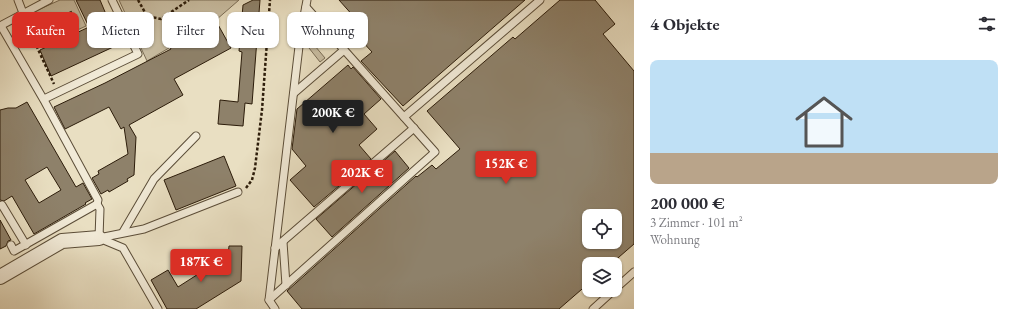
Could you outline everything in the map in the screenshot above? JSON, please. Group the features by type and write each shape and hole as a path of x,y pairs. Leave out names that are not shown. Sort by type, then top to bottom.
{"street":[{"path":"0,277 62,241 99,238"}],"lane":[{"path":"18,0 23,12"},
{"path":"25,12 48,0"},
{"path":"44,99 138,54 112,0"},
{"path":"404,117 540,0"},
{"path":"269,300 435,152 344,50 307,3"},
{"path":"275,309 269,300 300,38 307,3"},
{"path":"12,19 0,26 44,99 98,200 97,204 100,209 99,238"},
{"path":"294,93 344,50"},
{"path":"275,248 414,128"},
{"path":"123,232 154,180 196,136"},
{"path":"99,238 144,229 238,192"},
{"path":"11,245 14,251 97,204"},
{"path":"2,205 26,245"},
{"path":"99,238 123,248 158,309"},
{"path":"283,242 286,285"},
{"path":"622,283 634,272"},
{"path":"593,309 607,297"}],"path":[{"path":"138,0 147,16 161,19 188,0"},
{"path":"238,192 247,187 252,180 255,168 262,110 270,0"},
{"path":"8,38 12,36"},
{"path":"37,48 57,92"}],"shaded area":[{"path":"60,0 74,0 86,26 79,29 79,12 33,12"},
{"path":"119,0 239,0 219,17 219,12 162,12 162,48 169,48 147,61 141,48 154,48 154,12 125,12"},
{"path":"309,48 317,48 325,58 320,62"}],"building":[{"path":"76,0 100,0 105,12 87,12 87,23"},
{"path":"253,0 260,0 259,12 242,12 243,5"},
{"path":"339,0 525,0 403,106 361,61 372,52 368,48 368,12 350,12"},
{"path":"560,0 595,0 615,24 603,34 634,71 634,244 619,257 582,257 582,289 559,309 302,309 287,291 416,176 417,177 432,165 436,169 460,149 427,111 513,37 515,39"},
{"path":"219,26 227,41 227,48 231,48 174,79 183,95 129,125 136,137 134,175 127,179 128,181 109,192 108,190 101,194 92,178 99,174 98,171 128,154 124,127 121,129 109,107 65,129 54,107 171,49 219,48"},
{"path":"87,28 87,48 111,48 51,76 40,50 44,48 79,48 79,32"},
{"path":"239,48 256,48 252,104 245,103 243,126 218,124 220,100 238,102 242,52 239,51"},
{"path":"348,65 351,69 353,67 381,99 364,114 377,129 359,145 371,159 314,207 290,180 306,166 292,149 297,109"},
{"path":"27,102 76,187 83,183 92,199 34,234 12,196 4,201 0,200 0,110 16,108","holes":["47,167 61,190 39,203 25,180"]},
{"path":"395,151 409,168 332,237 316,219"},
{"path":"224,156 236,186 176,210 164,180"},
{"path":"0,220 11,240 8,241 6,246 0,249"},
{"path":"229,246 242,246 241,281 196,309 167,309 151,280 168,270 178,287 228,255"}]}
